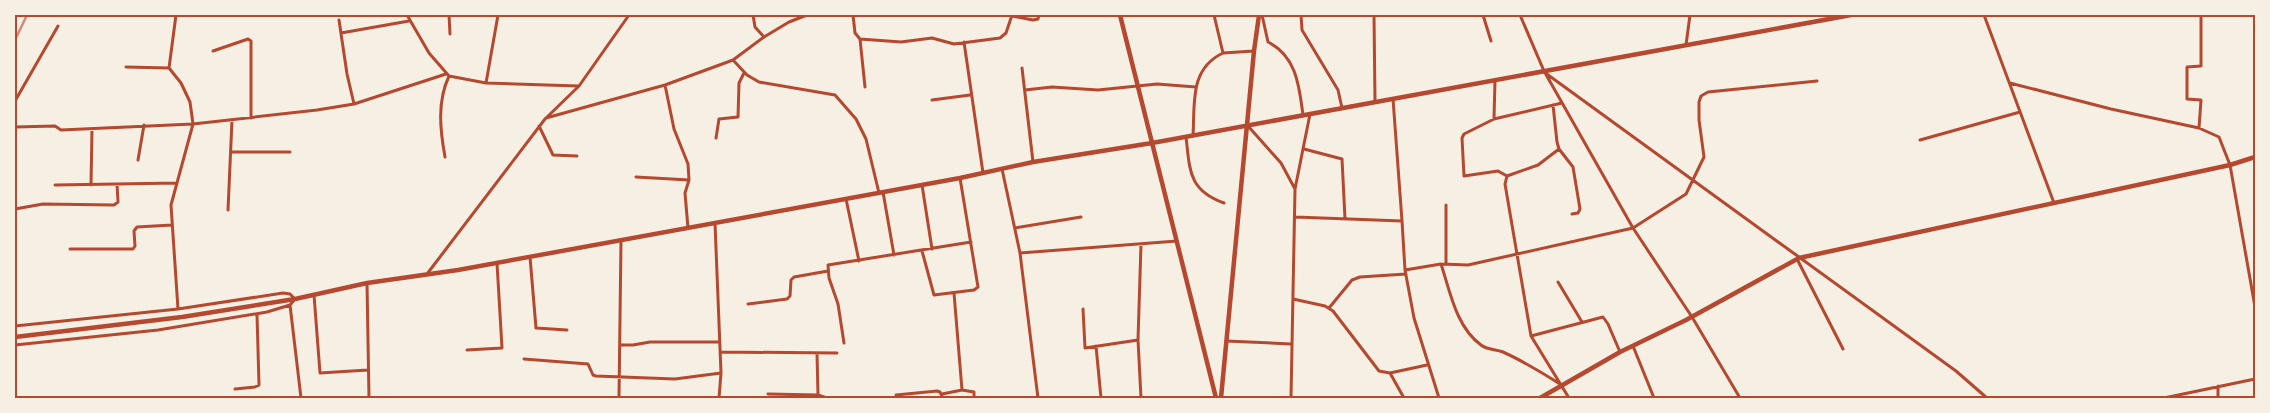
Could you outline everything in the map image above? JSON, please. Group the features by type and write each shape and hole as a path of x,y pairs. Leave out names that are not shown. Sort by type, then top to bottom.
{"street":[{"path":"168,15 176,15 169,68 181,83 190,102 193,124 171,205 178,309"},
{"path":"407,15 429,54 448,75"},
{"path":"449,15 450,34"},
{"path":"486,83 498,15"},
{"path":"427,274 539,126 579,86 629,15"},
{"path":"753,15 756,27 764,37"},
{"path":"545,119 665,85 733,60 764,37 789,22 807,15"},
{"path":"853,15 855,34 860,39 865,87"},
{"path":"860,39 900,42 932,38 949,43 964,42 1003,36 1012,16 1033,20 1038,19 1039,15"},
{"path":"1120,15 1216,398"},
{"path":"1214,15 1222,53"},
{"path":"1220,398 1254,51 1260,15"},
{"path":"1260,15 1268,42 1279,48 1295,69 1303,115"},
{"path":"1301,15 1302,30 1338,90 1342,108"},
{"path":"1374,15 1375,102"},
{"path":"1483,15 1491,41"},
{"path":"1520,15 1544,71 1562,103 1634,228 1692,317 1740,398"},
{"path":"1686,45 1690,15"},
{"path":"15,337 182,318 295,299 367,283 497,263 881,193 1033,162 1193,136 1851,15"},
{"path":"1984,15 2054,203"},
{"path":"2199,128 2201,100 2187,99 2186,67 2201,66 2201,15"},
{"path":"339,20 354,104"},
{"path":"341,34 409,21"},
{"path":"15,102 58,26"},
{"path":"213,51 248,38 251,41 251,118"},
{"path":"964,42 970,95 983,173"},
{"path":"1193,136 1196,87 1198,77 1203,68 1214,57 1222,53 1254,51"},
{"path":"733,60 744,73 759,82 835,95 856,119 866,139 881,193 894,255"},
{"path":"126,67 169,68"},
{"path":"1022,68 1033,162"},
{"path":"1544,71 1692,181 1956,371 1986,398"},
{"path":"716,138 719,119 738,117 739,83 744,73"},
{"path":"445,157 440,120 442,95 448,75"},
{"path":"15,127 55,126 61,130 193,124 251,118 354,104 448,75 486,83 579,86"},
{"path":"1494,120 1495,80"},
{"path":"1329,308 1352,280 1360,277 1405,272 1444,264 1468,265 1634,228 1686,194 1704,157 1699,120 1701,96 1708,92 1817,81"},
{"path":"2010,83 2111,109 2199,128 2219,137 2230,166 2255,307"},
{"path":"1024,90 1052,87 1098,90 1164,84 1196,87"},
{"path":"665,85 674,129 687,159 689,180 685,193 688,228"},
{"path":"932,100 970,95"},
{"path":"1393,98 1405,272 1414,318 1427,365 1439,398"},
{"path":"1559,150 1538,165 1507,176 1498,171 1466,176 1463,173 1462,138 1464,134 1494,120 1562,103"},
{"path":"1553,105 1556,142 1559,150 1573,167 1580,209 1578,213 1572,214"},
{"path":"1920,140 2020,112"},
{"path":"1290,398 1295,189 1310,114"},
{"path":"228,210 232,120"},
{"path":"138,160 144,125"},
{"path":"539,126 553,155 577,156"},
{"path":"1247,126 1281,163 1295,189"},
{"path":"91,185 92,128"},
{"path":"1186,137 1189,166 1196,183 1208,197 1224,203"},
{"path":"1304,149 1342,159 1345,219"},
{"path":"232,152 290,152"},
{"path":"1542,398 1620,352 1692,317 1798,258 2230,166 2255,157"},
{"path":"1002,168 1020,254 1030,321 1038,398"},
{"path":"1507,176 1505,184 1531,336 1569,398"},
{"path":"636,177 689,180"},
{"path":"922,251 933,295 974,290 978,286 960,178"},
{"path":"55,185 177,183"},
{"path":"15,209 42,204 114,206 118,202 117,184"},
{"path":"922,185 932,249"},
{"path":"846,199 859,261"},
{"path":"1446,205 1444,264 1460,318 1477,342 1485,348 1501,351 1527,364 1562,386"},
{"path":"1015,228 1082,217"},
{"path":"1295,217 1402,221"},
{"path":"715,223 721,373 719,398"},
{"path":"70,249 133,249 136,246 134,231 137,227 172,225"},
{"path":"619,398 621,240"},
{"path":"1020,254 1177,241"},
{"path":"844,343 838,304 828,272 828,267 831,264 971,242"},
{"path":"1141,244 1138,340 1141,398"},
{"path":"530,257 536,328 567,330"},
{"path":"1798,258 1843,349"},
{"path":"467,350 502,348 497,263"},
{"path":"748,304 787,299 790,296 791,280 794,277 828,272"},
{"path":"1558,282 1582,322"},
{"path":"367,283 368,398"},
{"path":"15,326 178,309 283,293 290,294 295,299"},
{"path":"954,293 962,390"},
{"path":"314,295 320,373 368,370"},
{"path":"15,345 158,330 257,314 290,306 295,299"},
{"path":"1292,299 1329,308 1379,370 1390,373 1427,365"},
{"path":"290,306 301,398"},
{"path":"1084,309 1084,345 1087,348 1138,340"},
{"path":"234,389 259,385 257,314"},
{"path":"1531,336 1603,318 1608,324 1620,352"},
{"path":"1226,341 1291,344"},
{"path":"620,345 632,346 650,342 720,342"},
{"path":"1096,346 1101,398"},
{"path":"1633,346 1654,398"},
{"path":"720,352 837,353"},
{"path":"817,353 818,395"},
{"path":"524,359 588,364 594,376 675,379 721,373"},
{"path":"1390,373 1404,398"},
{"path":"2164,398 2255,378"},
{"path":"2218,386 2218,398"},
{"path":"896,395 937,392 942,396 962,390 974,392 974,398"},
{"path":"768,394 818,395 827,398"}],"railway":[{"path":"15,40 27,15"}]}
